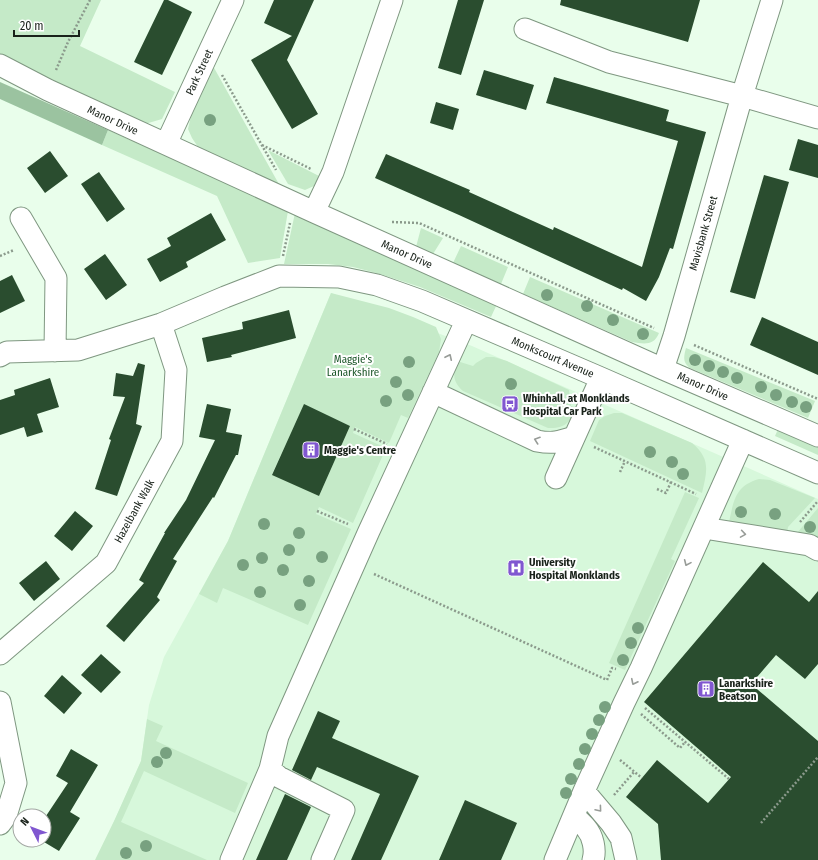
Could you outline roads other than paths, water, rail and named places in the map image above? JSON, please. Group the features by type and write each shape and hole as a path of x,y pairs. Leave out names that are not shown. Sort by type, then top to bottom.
{"street":[{"name":"Park Street","path":"166,144 233,0"},
{"path":"314,212 330,179 392,0"},
{"name":"Mavisbank Street","path":"663,369 674,336 742,96 772,0"},
{"path":"525,29 608,62 742,96 818,118"},
{"name":"Manor Drive","path":"0,65 48,90 314,212 663,369 818,436"},
{"path":"21,218 56,278 55,351"},
{"name":"Monkscourt Avenue","path":"161,324 279,276 339,277 377,285 422,302 601,378 818,473"},
{"path":"231,860 270,769 278,736 366,538 466,321"},
{"path":"0,356 7,352 78,350 161,324"},
{"name":"Hazelbank Walk","path":"0,654 106,563 172,441 176,370 161,324"},
{"path":"556,478 583,441 601,378"},
{"path":"433,392 537,441 549,443 583,441"},
{"path":"555,860 584,791 743,440"},
{"path":"704,528 809,545 818,550"},
{"path":"0,702 16,783 6,816 0,824"},
{"path":"270,769 279,777 344,810 322,860"},
{"path":"584,791 611,823 621,838 626,860"},
{"path":"574,816 587,829 593,842 595,854 593,860"}],"place":[{"name":"Whinhall, at Monklands Hospital Car Park","path":"510,404"},
{"name":"Maggie's Centre","path":"311,450"},
{"name":"University Hospital Monklands","path":"516,568"},
{"name":"Lanarkshire Beatson","path":"706,689"}],"park label":[{"name":"Maggie's Lanarkshire","path":"353,365"}]}
